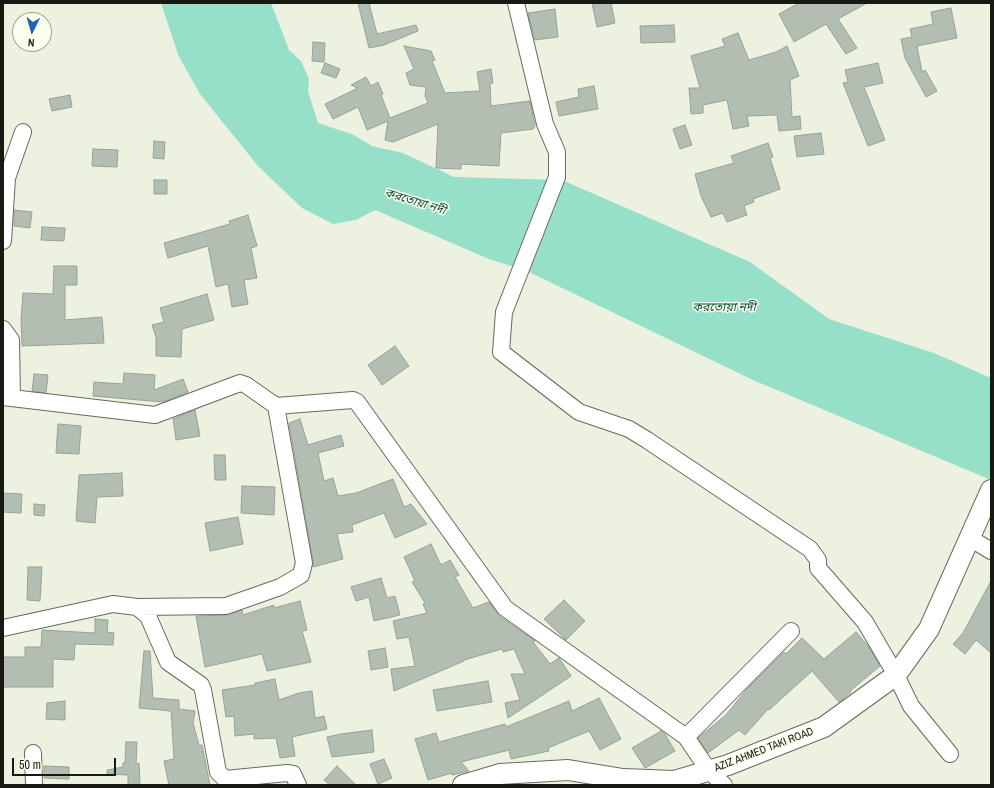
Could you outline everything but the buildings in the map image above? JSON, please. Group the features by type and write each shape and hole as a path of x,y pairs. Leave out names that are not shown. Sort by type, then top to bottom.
{"street":[{"path":"516,3 545,124 557,152 557,177 504,312 500,352 579,412 629,430 647,440 810,549 818,560 818,568 865,622 896,675 911,706 950,754"},
{"path":"3,241 7,178 23,132"},
{"path":"3,329 10,340 7,398 155,415 240,383 246,385 276,406 353,400 357,402 505,608 686,737 709,771 724,785"},
{"path":"3,628 113,604 137,607 226,606 280,587 301,575 304,563 276,406"},
{"name":"AZIZ AHMED TAKI ROAD","path":"463,785 500,774 568,770 623,779 674,781 728,765 824,726 896,675 929,629 991,490"},
{"path":"970,538 991,551"},
{"path":"137,607 148,616 168,662 201,685 218,772 226,779 287,772 293,774 298,785"},
{"path":"686,737 791,631"},
{"path":"33,753 34,785"}],"water":[{"name":"করতোয়া নদী","path":"161,3 271,3 289,50 301,61 309,79 308,91 318,123 354,135 372,146 403,153 454,177 562,180 750,262 829,319 934,353 991,378 991,480 753,380 527,271 489,259 375,210 356,220 333,224 302,208 258,166 200,94 179,57"}]}
